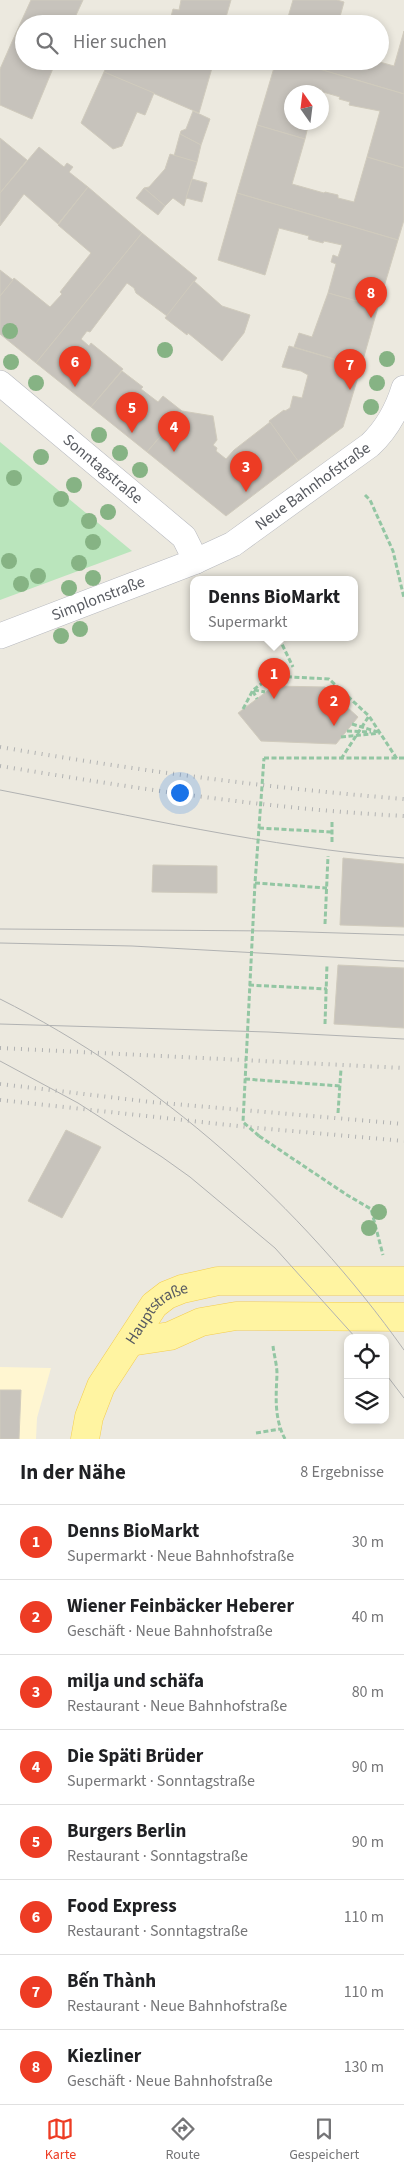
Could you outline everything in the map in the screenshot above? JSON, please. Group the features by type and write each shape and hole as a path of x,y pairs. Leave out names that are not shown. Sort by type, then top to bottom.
{"main road":[{"name":"Hauptstraße","path":"130,1342 154,1305 166,1295 198,1285 218,1281 404,1281"},
{"name":"Hauptstraße","path":"130,1342 170,1336 201,1322 236,1316 404,1317"},
{"path":"85,1439 89,1416 100,1386 118,1356 130,1342"}],"street":[{"name":"Sonntagstraße","path":"0,383 184,537 196,561"},
{"name":"Neue Bahnhofstraße","path":"196,561 233,544 370,445 383,433 393,418 404,388"},
{"name":"Simplonstraße","path":"0,636 196,561"}],"path":[{"path":"365,495 393,551 404,598"},
{"path":"280,641 293,667"},
{"path":"243,709 253,690 272,676 329,679 369,716 397,759"},
{"path":"253,690 265,692"},
{"path":"253,690 257,699"},
{"path":"342,759 369,716"},
{"path":"352,724 381,733"},
{"path":"347,731 381,733"},
{"path":"341,737 381,733"},
{"path":"382,1253 371,1209 259,1136 243,1122 249,985 264,758 404,758"},
{"path":"332,820 332,842"},
{"path":"259,828 332,832"},
{"path":"325,924 328,856"},
{"path":"255,883 327,888"},
{"path":"325,1024 327,964"},
{"path":"249,985 327,989"},
{"path":"338,1113 341,1069"},
{"path":"245,1080 340,1086"},
{"path":"273,1346 277,1372 275,1398 280,1429 285,1439"},
{"path":"256,1433 280,1429"}],"shaded area":[{"path":"0,1367 51,1368 37,1418 36,1439 0,1439"}],"green space":[{"path":"0,442 132,551 0,600"}],"building":[{"path":"31,0 83,0 76,15 24,15"},
{"path":"181,0 231,0 227,15 171,15 173,9 179,10"},
{"path":"293,0 337,0 344,2 340,15 289,15"},
{"path":"404,31 404,94 323,70 389,70 389,65 394,66"},
{"path":"15,35 15,70 52,70 32,119 0,105 0,69"},
{"path":"105,70 211,70 199,113 104,72"},
{"path":"273,70 323,70 404,94 404,168 367,157 380,111 349,105 350,102 329,94 329,85 284,85 284,130 307,130 305,139 257,125"},
{"path":"104,72 154,93 145,115 137,112 122,146 113,149 81,123"},
{"path":"193,111 210,119 201,145 180,134 181,131 186,129"},
{"path":"257,125 305,139 292,184 338,195 338,198 354,202 367,157 404,168 404,220 398,240 237,193"},
{"path":"180,134 201,145 197,162 174,156"},
{"path":"0,138 27,160 0,193"},
{"path":"39,147 64,167 67,163 73,167 69,172 88,187 58,224 24,194 0,226 0,193"},
{"path":"170,154 197,162 184,206 173,198 165,206 144,188 149,187 165,169"},
{"path":"192,179 207,183 202,202 186,198"},
{"path":"88,187 142,233 36,363 0,334 0,296 14,278 50,307 62,294 60,292 91,253 58,225"},
{"path":"144,188 165,206 158,215 136,198"},
{"path":"237,193 398,240 378,307 328,293 336,264 331,262 333,255 338,257 342,245 308,239 309,236 279,228 265,275 218,260"},
{"path":"142,233 197,278 167,316 136,293 134,288 127,283 90,332 87,331 81,339 89,346 91,343 123,369 91,407 36,363"},
{"path":"0,270 13,280 0,296"},
{"path":"194,281 222,306 250,315 244,333 222,361 188,333 187,335 165,318"},
{"path":"328,293 378,307 361,367 294,347 299,333 312,337"},
{"path":"289,346 361,367 343,427 298,461 269,421 290,408 293,396 302,398 308,375 301,371 282,367"},
{"path":"122,371 143,387 141,389 158,402 163,396 182,411 147,452 91,407"},
{"path":"182,411 213,416 217,440 213,445 217,448 216,451 226,459 234,450 270,422 298,461 226,516 147,452"},
{"path":"274,686 325,687 358,717 336,744 261,741 238,713"},
{"path":"343,858 404,864 404,927 340,925"},
{"path":"153,865 217,866 217,893 152,892"},
{"path":"338,965 404,968 404,1028 334,1024"},
{"path":"66,1130 101,1147 62,1218 28,1201"},
{"path":"0,1390 21,1390 19,1439 0,1439"}],"tram line":[{"path":"0,790 251,839 404,858"},
{"path":"0,929 273,931 404,935"},
{"path":"0,943 132,946 404,961"},
{"path":"0,999 59,1031 115,1067 170,1107 223,1150 273,1196 320,1246 364,1297 404,1350"},
{"path":"0,1024 268,1032 404,1039"},
{"path":"0,1061 78,1103 190,1177 275,1248 352,1334"},
{"path":"389,1378 404,1398"}],"railway":[{"path":"0,747 201,777 404,799"},
{"path":"0,766 151,790 252,803 404,816"},
{"path":"0,1048 404,1068"},
{"path":"0,1084 151,1102 404,1124"},
{"path":"0,1100 247,1127 404,1141"}],"place":[{"name":"Kiezliner","path":"371,318"},
{"name":"Food Express","path":"75,387"},
{"name":"Bến Thành","path":"350,390"},
{"name":"Burgers Berlin","path":"132,433"},
{"name":"Die Späti Brüder","path":"174,452"},
{"name":"milja und schäfa","path":"246,492"},
{"name":"Denns BioMarkt","path":"274,699"},
{"name":"Wiener Feinbäcker Heberer","path":"334,726"}]}
